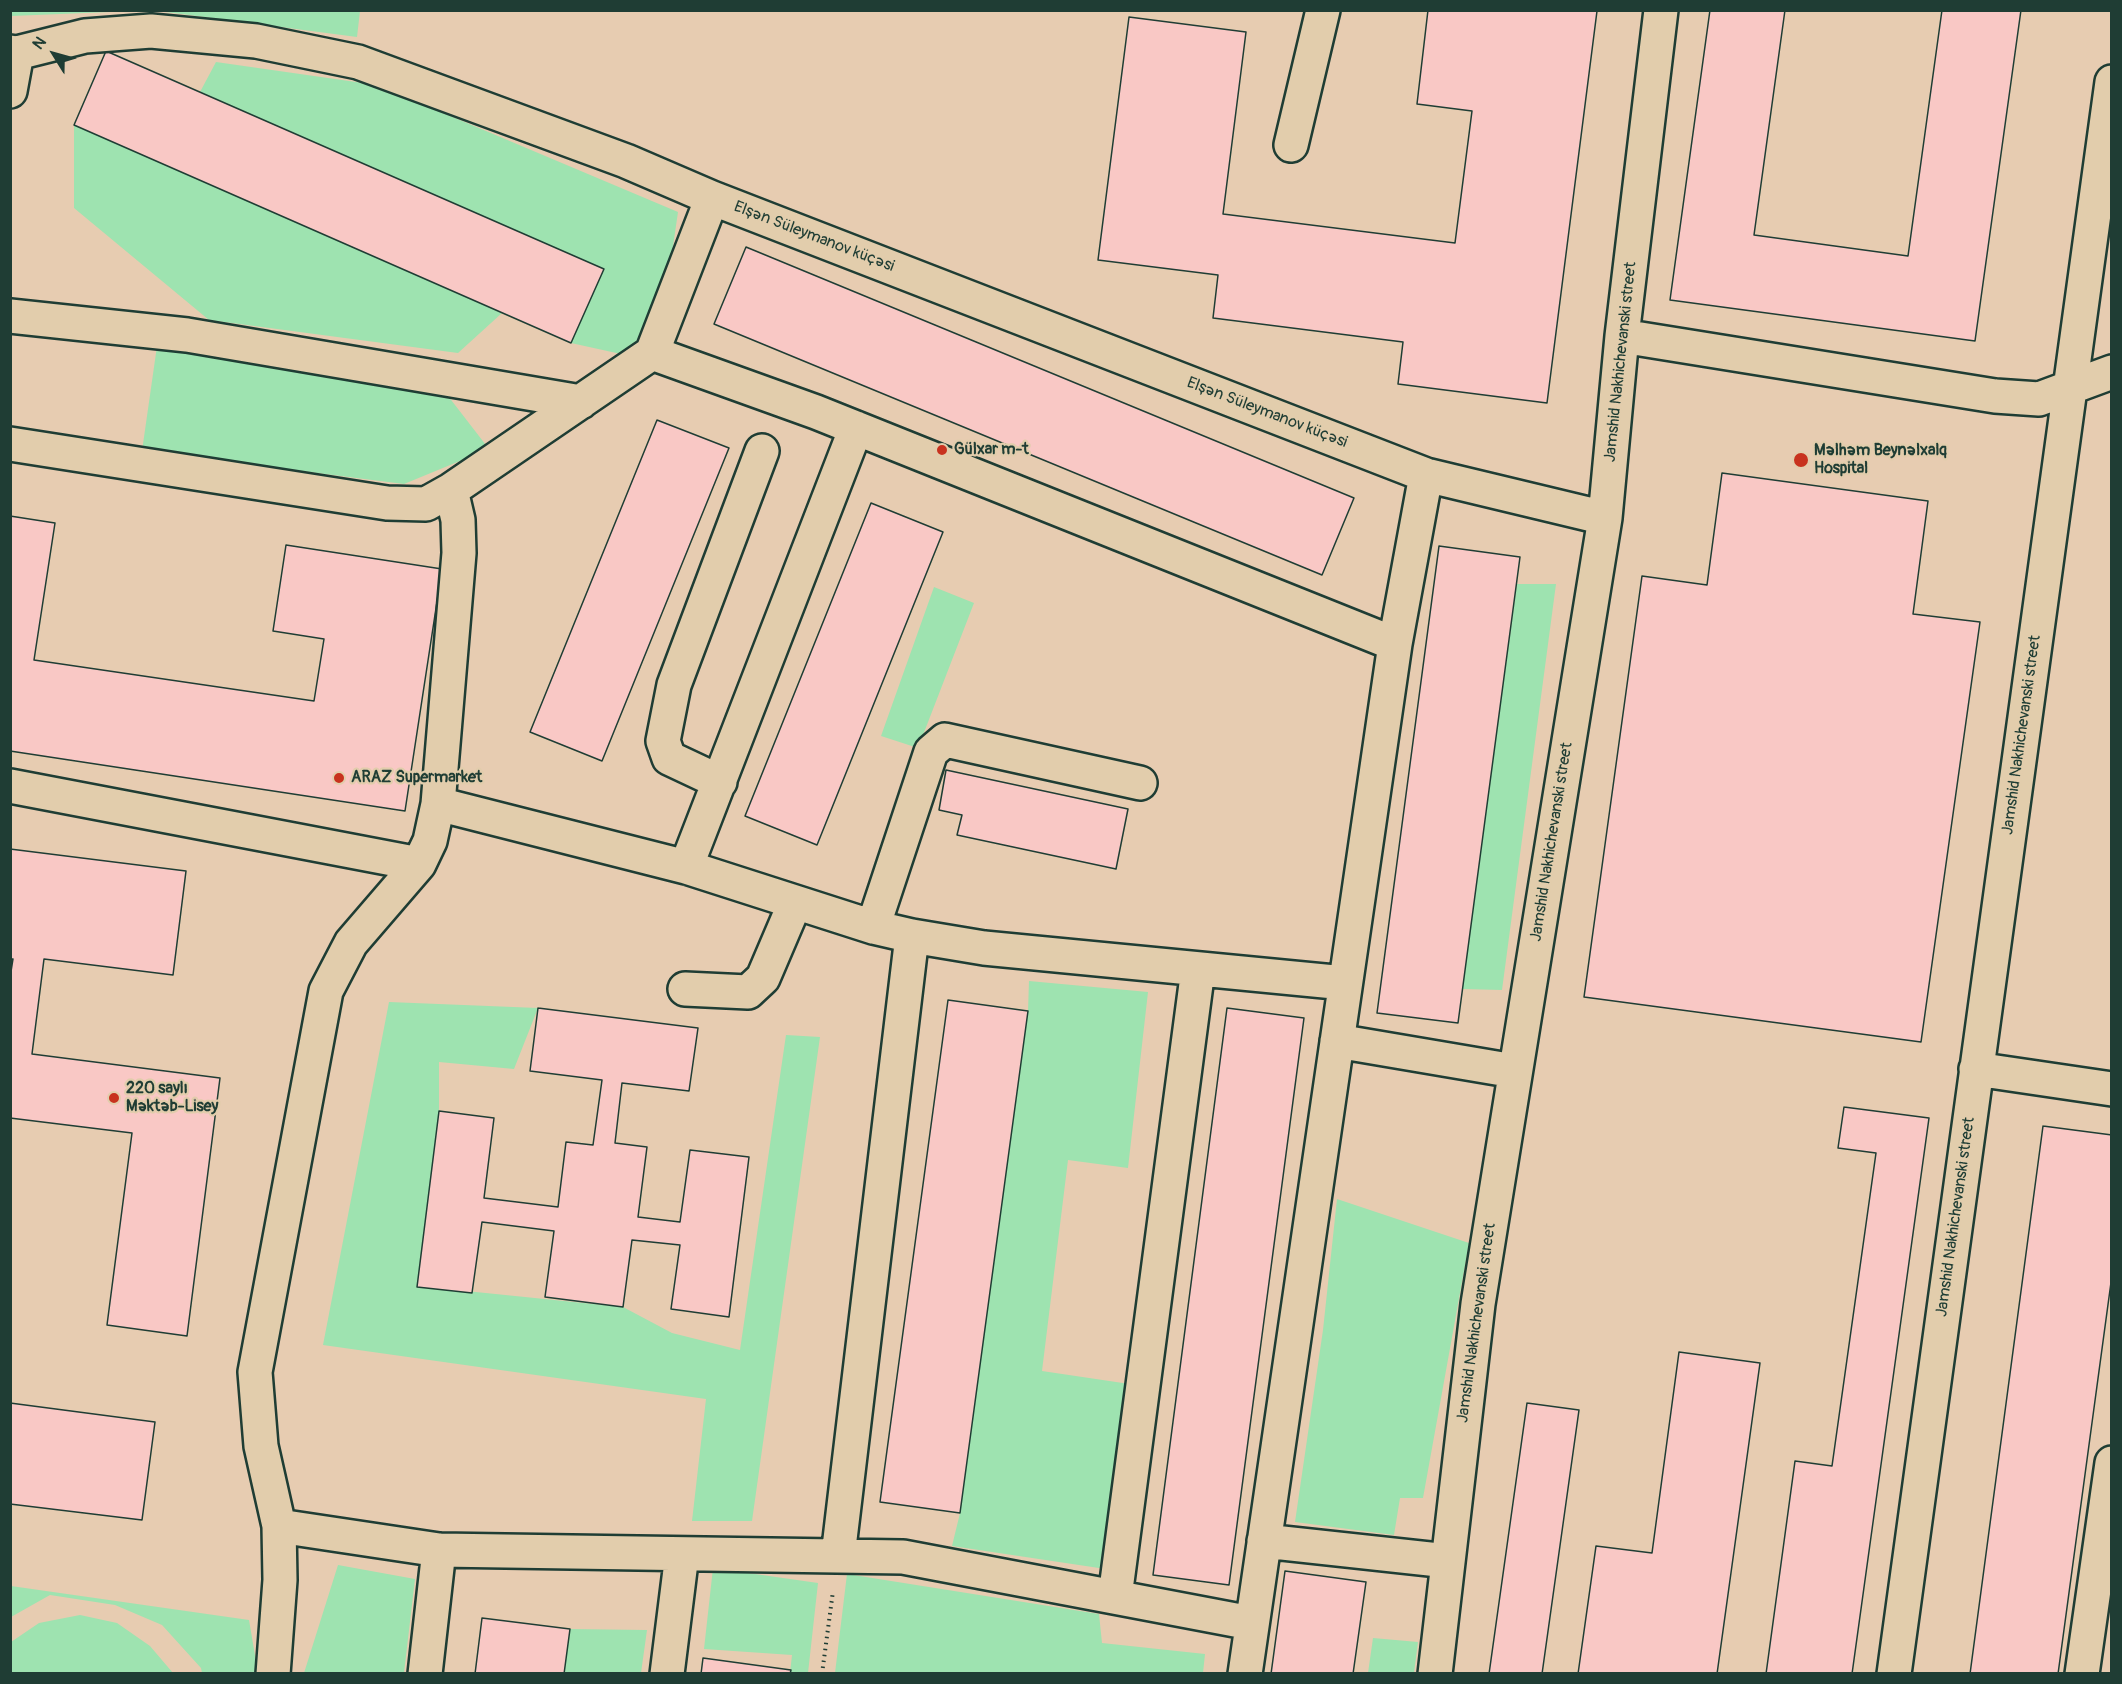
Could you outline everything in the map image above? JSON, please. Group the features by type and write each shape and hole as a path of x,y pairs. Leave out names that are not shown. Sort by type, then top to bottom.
{"street":[{"path":"1291,145 1323,10"},
{"name":"Jamshid Nakhichevanski street","path":"1435,1674 1478,1304 1605,518 1622,336 1661,10"},
{"name":"Elşən Süleymanov küçəsi","path":"14,52 85,36 151,31 267,43 358,62 626,161 712,198 1426,475 1605,518"},
{"path":"10,91 14,52"},
{"name":"Jamshid Nakhichevanski street","path":"1894,1674 2112,82"},
{"path":"10,444 387,503 426,504 451,490 652,353 712,198"},
{"path":"10,316 187,335 581,402"},
{"path":"1622,336 1995,396 2039,399 2112,372"},
{"path":"652,353 856,428 1395,644"},
{"path":"687,867 856,428"},
{"path":"720,782 669,758 663,741 674,685 762,452"},
{"path":"1245,1674 1395,644 1426,475"},
{"path":"273,1674 280,1580 279,1526 261,1446 255,1372 326,991 351,944 419,864 430,841 438,804 459,553 458,520 451,490"},
{"path":"873,927 931,752 945,740 1140,783"},
{"path":"10,786 419,864"},
{"path":"438,804 687,867 873,927 912,936 984,948 1345,983"},
{"path":"685,988 748,992 763,978 795,903"},
{"path":"838,1556 912,936"},
{"path":"1115,1597 1198,969"},
{"path":"1337,1041 1514,1071"},
{"path":"1976,1069 2112,1089"},
{"path":"2082,1674 2106,1538 2112,1463"},
{"path":"279,1526 439,1550 903,1557 1251,1623"},
{"path":"1264,1541 1448,1561"},
{"path":"425,1674 439,1550"},
{"path":"667,1674 682,1554"}],"path":[{"path":"822,1674 838,1556"}],"green space":[{"path":"11,10 135,10 135,11 11,16"},
{"path":"158,11 360,11 357,37"},
{"path":"216,62 377,85 678,212 670,267 630,356 571,343 603,269 200,92"},
{"path":"74,125 502,313 458,353 209,320 74,208"},
{"path":"157,346 438,383 489,449 404,484 142,451"},
{"path":"1517,584 1556,584 1502,990 1462,989"},
{"path":"934,587 974,603 918,748 881,736"},
{"path":"1029,981 1148,992 1128,1168 1068,1160 1042,1371 1143,1386 1119,1571 952,1546 960,1513 1028,1011"},
{"path":"389,1002 538,1008 514,1069 439,1062 439,1111 417,1286 623,1307 672,1333 740,1350 786,1035 820,1037 752,1521 692,1521 706,1399 323,1345"},
{"path":"1337,1199 1469,1243 1423,1498 1400,1498 1394,1535 1295,1522 1323,1330"},
{"path":"338,1565 415,1579 404,1673 304,1673"},
{"path":"713,1568 818,1583 808,1673 790,1673 792,1655 704,1649"},
{"path":"847,1574 1099,1614 1102,1643 1205,1654 1203,1673 835,1673"},
{"path":"11,1586 249,1620 258,1673 202,1673 201,1668 162,1625 115,1605 50,1595 11,1617"},
{"path":"80,1615 117,1623 150,1646 173,1673 11,1673 11,1642 39,1623"},
{"path":"570,1629 647,1630 641,1673 564,1674"},
{"path":"1373,1638 1418,1642 1414,1673 1368,1673"}],"building":[{"path":"1428,10 1597,11 1547,403 1398,384 1403,342 1213,318 1218,275 1098,260 1129,17 1246,32 1223,214 1455,243 1472,111 1417,104"},
{"path":"1710,10 1785,10 1754,235 1908,256 1942,10 2021,10 1975,341 1670,300"},
{"path":"106,51 604,269 571,343 74,125"},
{"path":"746,247 1354,498 1322,575 714,324"},
{"path":"657,420 729,448 602,761 530,732"},
{"path":"1722,473 1928,501 1913,614 1980,622 1921,1042 1584,997 1642,576 1707,585"},
{"path":"871,503 943,532 817,845 745,816"},
{"path":"10,516 55,523 34,660 314,701 324,639 273,631 286,545 442,569 405,811 10,751"},
{"path":"1439,546 1520,557 1458,1023 1377,1013"},
{"path":"946,770 1128,809 1116,869 957,835 962,815 939,810"},
{"name":"220 saylı Məktəb-Lisey","path":"10,849 186,871 173,975 44,959 32,1054 220,1078 187,1336 107,1325 132,1133 10,1118 10,978 13,959 10,959"},
{"path":"948,1000 1028,1011 960,1513 880,1502"},
{"path":"538,1008 698,1028 689,1091 622,1083 615,1143 647,1147 638,1217 680,1222 690,1150 749,1157 729,1317 671,1309 680,1245 632,1240 623,1307 545,1297 554,1231 482,1222 472,1293 417,1287 439,1111 494,1118 484,1198 558,1207 566,1142 593,1145 602,1080 530,1071"},
{"path":"1227,1008 1304,1018 1229,1585 1153,1575"},
{"path":"1844,1107 1929,1118 1852,1674 1766,1674 1795,1461 1832,1466 1876,1153 1838,1148"},
{"path":"2043,1126 2112,1135 2112,1275 2058,1674 1970,1674"},
{"path":"1679,1352 1760,1363 1717,1674 1578,1674 1596,1546 1652,1553"},
{"path":"10,1403 155,1422 142,1520 10,1504"},
{"path":"1527,1403 1579,1410 1542,1674 1489,1674"},
{"path":"1285,1571 1366,1582 1353,1674 1271,1674"},
{"path":"482,1618 570,1629 564,1674 475,1674"},
{"path":"703,1658 791,1670 790,1674 701,1674"}],"place":[{"name":"Gülxar m-t","path":"942,450"},
{"name":"Məlhəm Beynəlxalq Hospital","path":"1801,460"},
{"name":"ARAZ Supermarket","path":"339,778"},
{"name":"220 saylı Məktəb-Lisey","path":"114,1098"}]}
